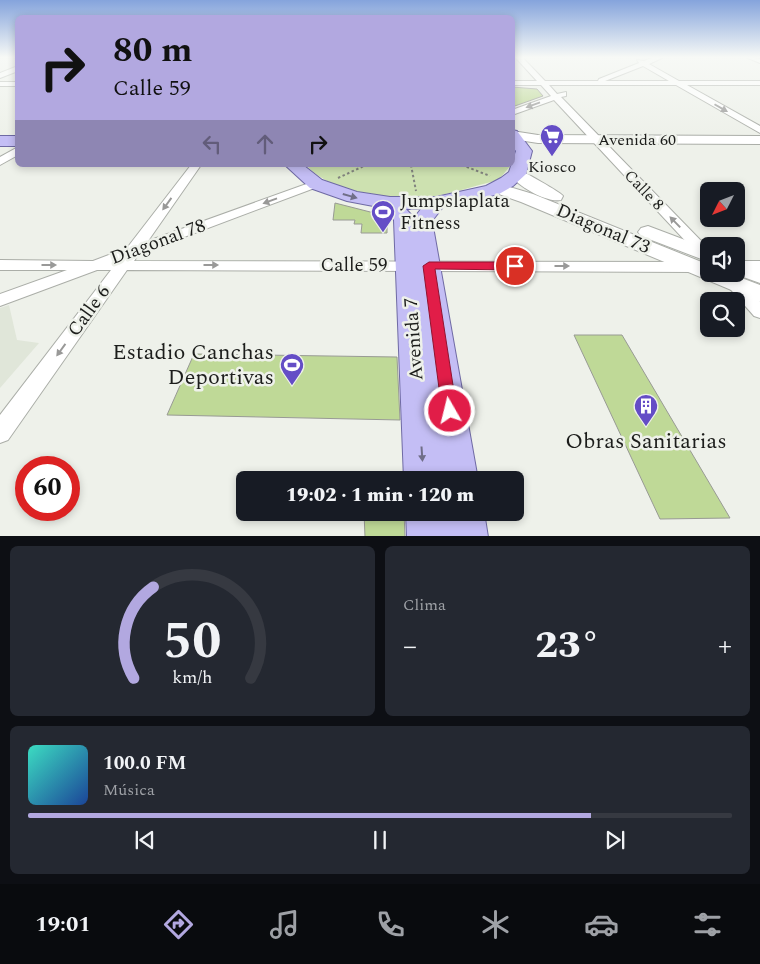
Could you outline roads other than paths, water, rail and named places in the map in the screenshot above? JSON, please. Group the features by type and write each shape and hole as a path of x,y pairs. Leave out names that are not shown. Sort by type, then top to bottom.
{"main road":[{"name":"Avenida 60","path":"515,134 538,139 600,143 760,146"},
{"path":"295,167 316,184 354,197 390,203 427,200 492,185 518,174 524,151 515,137"},
{"name":"Avenida 60","path":"524,151 539,146 600,143 760,140"},
{"path":"0,141 15,141"},
{"path":"0,147 15,149"},
{"name":"Diagonal 73","path":"518,174 532,193"},
{"name":"Diagonal 73","path":"492,185 532,193 700,261"},
{"name":"Avenida 7","path":"423,471 419,266 422,221 427,200"},
{"name":"Avenida 7","path":"390,203 404,219 419,266 457,471"},
{"name":"Diagonal 73","path":"745,273 760,276"},
{"name":"Diagonal 73","path":"740,282 760,294"},
{"path":"427,521 428,536"},
{"path":"465,521 467,536"}],"street":[{"path":"515,83 760,83"},
{"name":"Calle 8","path":"542,83 700,250"},
{"path":"515,112 592,83"},
{"path":"679,83 760,130"},
{"path":"0,84 15,84"},
{"path":"0,162 15,151"},
{"name":"Calle 6","path":"0,433 195,167"},
{"name":"Diagonal 78","path":"0,300 316,184"},
{"name":"Calle 59","path":"0,265 700,267"},
{"name":"Calle 59","path":"745,266 760,266"},
{"name":"Calle 8","path":"731,282 760,312"}],"place":[{"name":"Kiosco","path":"552,157"},
{"name":"Jumpslaplata Fitness","path":"383,233"},
{"name":"Estadio Canchas Deportivas","path":"292,386"},
{"name":"Obras Sanitarias","path":"646,427"}]}
